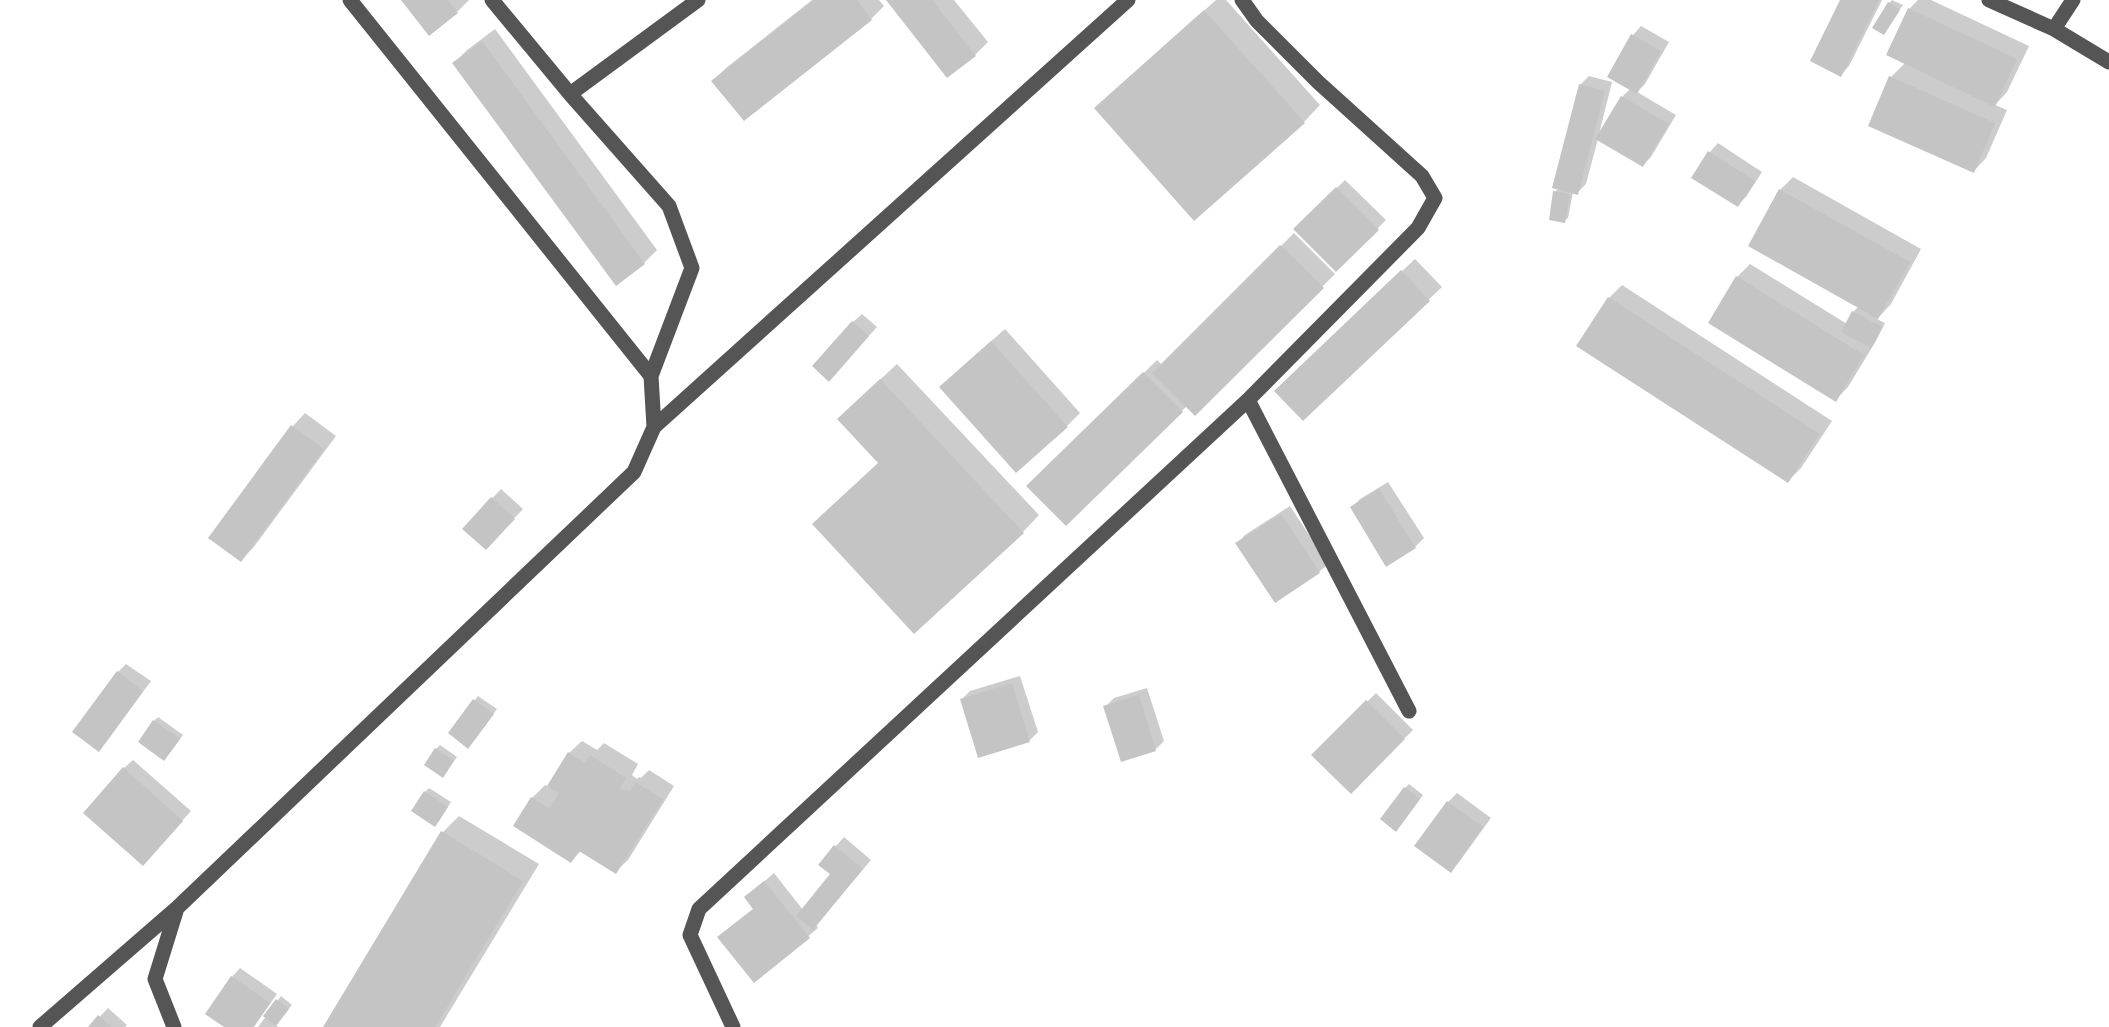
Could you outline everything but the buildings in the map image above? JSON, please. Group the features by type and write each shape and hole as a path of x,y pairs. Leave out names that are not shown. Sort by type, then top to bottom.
{"street":[{"path":"350,0 651,376"},
{"path":"492,0 570,94 669,206 692,268 651,376 654,427"},
{"path":"570,94 698,0"},
{"path":"40,1027 177,908 634,472 654,427 1128,0"},
{"path":"733,1027 690,935 699,909 1248,400 1418,228 1435,198 1422,176 1318,82 1257,21 1242,0"},
{"path":"1989,0 2054,28 2109,62"},
{"path":"2054,28 2073,0"},
{"path":"1248,400 1409,711"},
{"path":"174,1027 155,980 177,908"}]}
